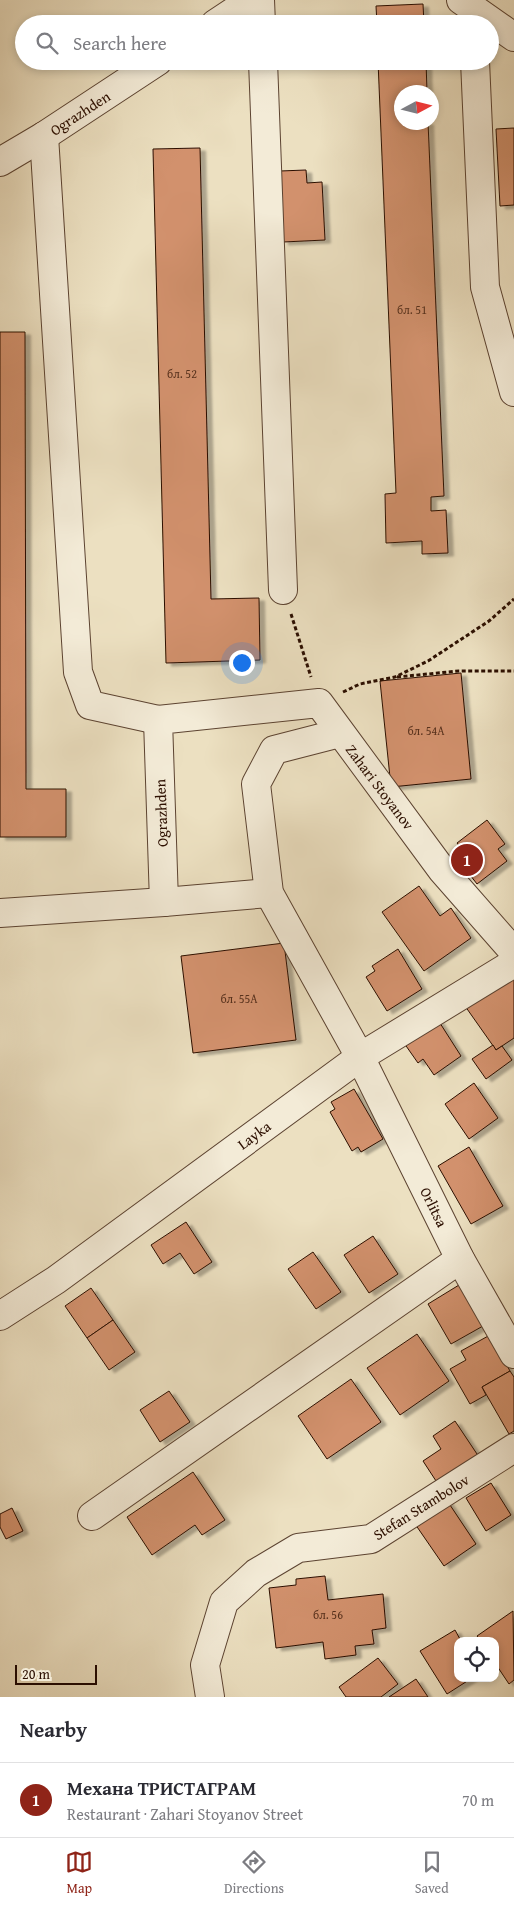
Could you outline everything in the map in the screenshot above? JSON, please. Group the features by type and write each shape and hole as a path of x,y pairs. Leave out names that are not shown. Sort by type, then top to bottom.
{"street":[{"path":"228,15 251,0"},
{"path":"260,0 261,15"},
{"path":"499,28 514,37"},
{"name":"Ograzhden","path":"0,162 44,136 144,70"},
{"path":"263,70 284,590"},
{"path":"475,70 485,287 514,392"},
{"path":"44,136 78,672 90,705 158,720 319,703"},
{"name":"Zahari Stoyanov","path":"319,703 442,870 514,952"},
{"name":"Ograzhden","path":"158,720 164,902"},
{"path":"0,913 269,893 256,784 274,750 340,733"},
{"name":"Orlitsa","path":"269,893 360,1057 460,1260 514,1354"},
{"name":"Layka","path":"0,1316 56,1280 360,1057 514,963"},
{"path":"92,1516 460,1260"},
{"name":"Stefan Stambolov","path":"210,1697 205,1665 224,1602 256,1573 298,1548 371,1539 514,1448"}],"path":[{"path":"284,590 319,703 360,684 395,677 459,671 514,671"},
{"path":"395,677 428,661 483,625 514,598"}],"building":[{"path":"423,4 424,15 376,15 376,6"},
{"path":"378,70 426,70 427,85 394,85 394,130 428,130 444,496 431,497 431,511 446,510 448,553 422,554 422,541 386,543 385,494 396,493"},
{"path":"514,128 514,205 500,206 496,129"},
{"path":"200,148 211,599 259,598 260,660 166,663 153,149"},
{"path":"306,170 307,183 322,182 325,240 283,242 280,171"},
{"path":"0,332 25,332 26,789 66,789 66,837 0,837"},
{"path":"461,673 471,779 391,787 380,681"},
{"path":"487,820 505,844 498,849 507,861 477,884 457,858 465,853 457,843"},
{"path":"419,886 440,916 451,908 471,938 424,971 382,912"},
{"path":"284,943 296,1040 193,1053 181,956"},
{"path":"398,949 422,989 387,1011 366,977 375,971 372,966"},
{"path":"514,978 514,1038 496,1050 465,1006"},
{"path":"438,1020 461,1056 434,1075 423,1059 418,1063 404,1043"},
{"path":"493,1045 496,1050 502,1046 512,1060 486,1079 472,1059"},
{"path":"474,1083 498,1118 469,1139 445,1104"},
{"path":"354,1089 383,1139 361,1152 358,1147 352,1151 330,1112 335,1109 331,1102"},
{"path":"469,1147 503,1206 471,1224 438,1166"},
{"path":"186,1222 212,1262 194,1274 180,1253 163,1264 151,1245"},
{"path":"373,1236 398,1274 369,1293 344,1255"},
{"path":"313,1252 341,1292 316,1309 288,1269"},
{"path":"459,1285 483,1326 451,1344 428,1304"},
{"path":"91,1288 113,1320 87,1338 65,1306"},
{"path":"113,1320 135,1352 109,1370 87,1338"},
{"path":"417,1334 449,1381 400,1415 367,1368"},
{"path":"490,1335 510,1371 482,1387 486,1395 470,1404 450,1369 466,1360 461,1351"},
{"path":"510,1371 514,1377 514,1431 509,1434 482,1387"},
{"path":"351,1379 381,1422 327,1459 298,1416"},
{"path":"169,1391 190,1422 160,1442 140,1410"},
{"path":"455,1421 479,1457 438,1484 423,1461 441,1449 433,1436"},
{"path":"193,1472 225,1520 202,1535 195,1525 152,1555 127,1517"},
{"path":"491,1483 511,1515 486,1531 466,1498"},
{"path":"446,1499 476,1544 444,1566 413,1521"},
{"path":"12,1508 23,1531 6,1539 0,1527 0,1514"},
{"path":"325,1576 328,1600 383,1594 386,1628 372,1630 374,1644 355,1646 356,1655 325,1659 323,1642 276,1648 269,1588 296,1585 296,1579"},
{"path":"513,1611 514,1680 509,1684 499,1669 499,1637 477,1636"},
{"path":"455,1630 459,1637 454,1637 454,1682 466,1682 447,1694 420,1651"},
{"path":"378,1658 398,1684 381,1697 346,1697 339,1687"},
{"path":"416,1679 428,1697 389,1697"}],"place":[{"name":"Механа ТРИСТАГРАМ","path":"467,860"}]}
